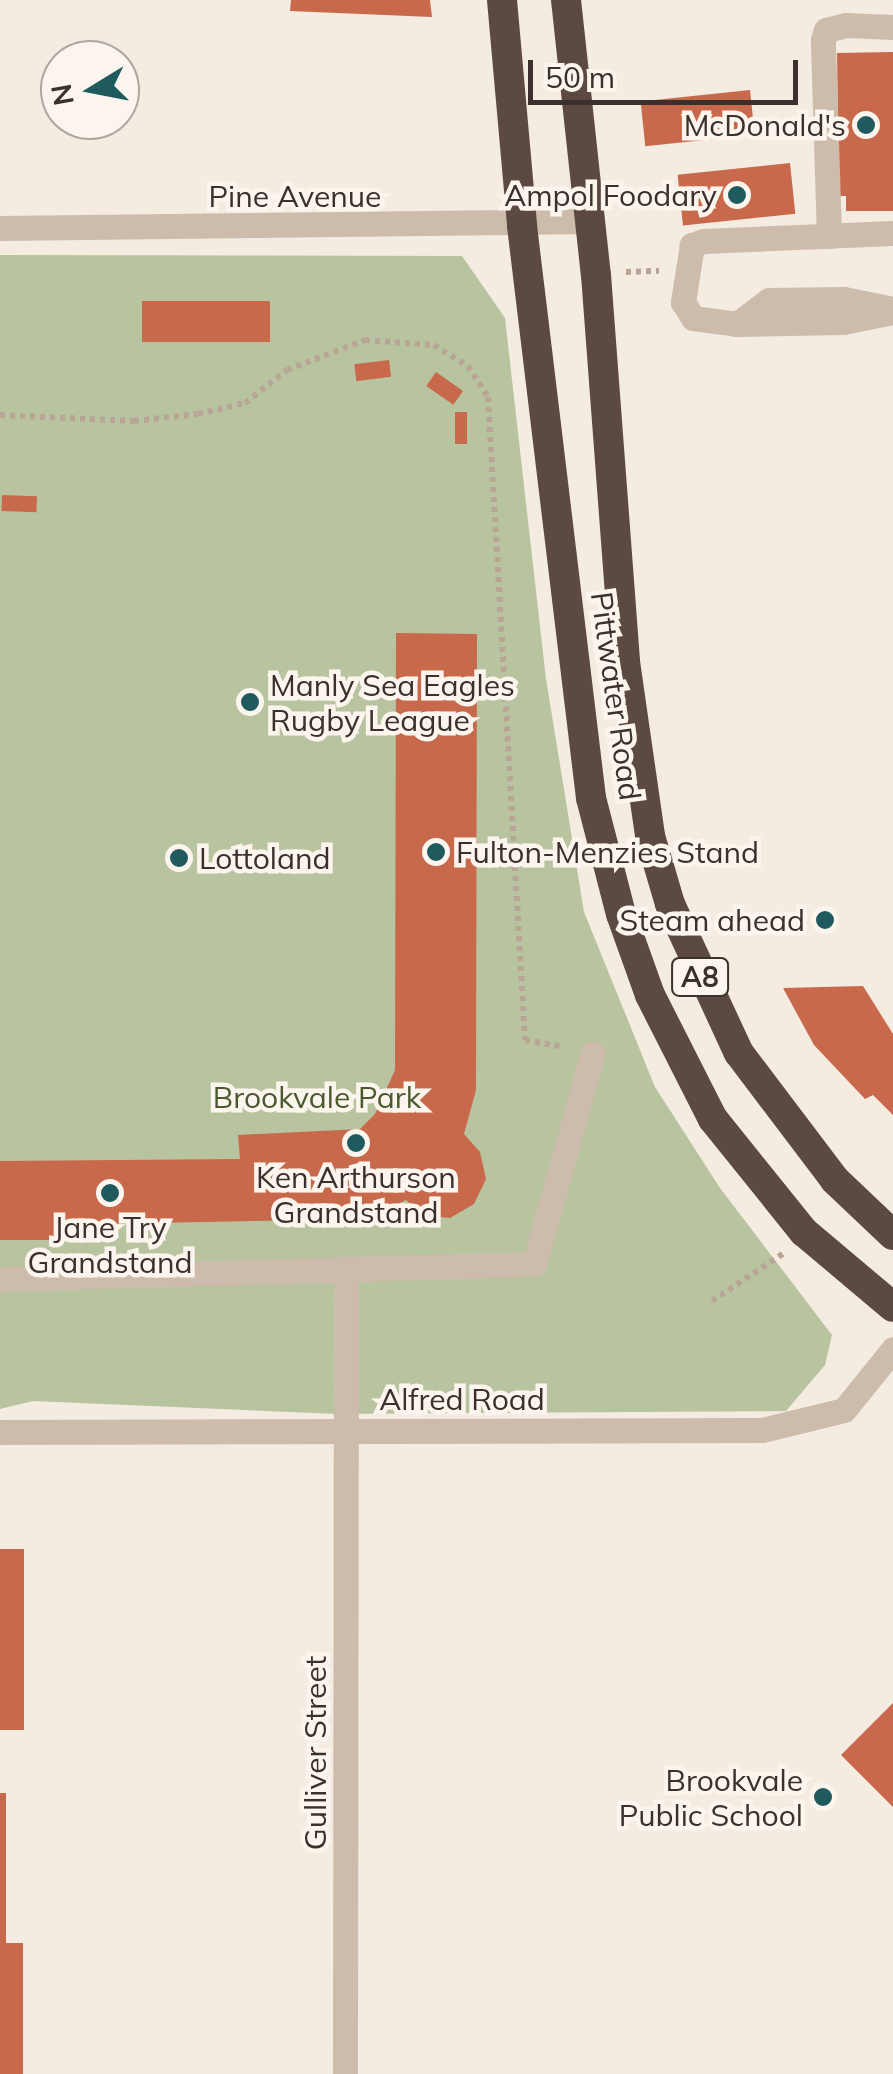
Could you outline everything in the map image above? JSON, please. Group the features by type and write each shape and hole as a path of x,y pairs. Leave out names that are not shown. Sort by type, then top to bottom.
{"highway":[{"name":"Pittwater Road","path":"502,0 522,226 592,798 621,914 650,995 713,1119 804,1232 893,1308"},
{"name":"Pittwater Road","path":"566,0 590,221 625,662 640,780 670,904 739,1052 836,1180 893,1234"}],"street":[{"path":"830,236 823,40 826,30 846,25 893,27"},
{"name":"Pine Avenue","path":"0,228 522,226 590,221"},
{"path":"893,233 692,245 684,310 693,318 737,324 844,322 893,310"},
{"path":"0,1278 534,1264 593,1053"},
{"name":"Gulliver Street","path":"345,2074 349,1432 346,1271"},
{"name":"Alfred Road","path":"0,1432 762,1430 844,1410 893,1349"}],"path":[{"path":"0,415 118,421 198,414 245,403 287,370 365,340 434,345 468,366 488,397 525,1040 593,1053"},
{"path":"712,1302 736,1279 774,1264 804,1232"}],"green space":[{"name":"Brookvale Park","path":"0,255 462,256 505,318 546,679 584,912 655,1087 720,1188 832,1335 825,1365 786,1411 337,1414 33,1401 0,1409"}],"building":[{"path":"291,0 430,0 432,17 290,11"},
{"name":"McDonald's","path":"893,52 893,211 846,211 846,196 839,196 837,53"},
{"path":"750,90 755,135 645,146 641,101"},
{"name":"Ampol Foodary","path":"790,163 795,214 683,226 678,175"},
{"path":"142,301 270,301 270,342 142,342"},
{"path":"389,360 391,377 356,381 354,364"},
{"path":"436,372 463,391 453,405 426,386"},
{"path":"455,412 467,412 467,444 455,444"},
{"path":"2,495 37,496 36,512 1,511"},
{"path":"396,633 477,634 476,1090 464,1134 480,1152 486,1179 474,1204 450,1218 422,1215 406,1200 367,1219 98,1224 98,1240 0,1240 0,1161 240,1159 238,1135 360,1129 375,1114 395,1070"},
{"path":"863,986 893,1034 893,1115 873,1095 865,1099 814,1045 783,988"},
{"path":"0,1549 24,1549 24,1730 0,1730"},
{"path":"893,1703 893,1807 841,1755"},
{"path":"0,1793 6,1793 6,1943 23,1943 23,2074 0,2074"}],"place":[{"name":"McDonald's","path":"866,125"},
{"name":"Ampol Foodary","path":"737,195"},
{"name":"Manly Sea Eagles Rugby League","path":"250,702"},
{"name":"Fulton-Menzies Stand","path":"436,852"},
{"name":"Lottoland","path":"179,858"},
{"name":"Steam ahead","path":"825,920"},
{"name":"Ken Arthurson Grandstand","path":"356,1143"},
{"name":"Jane Try Grandstand","path":"110,1193"},
{"name":"Brookvale Public School","path":"823,1797"}]}
